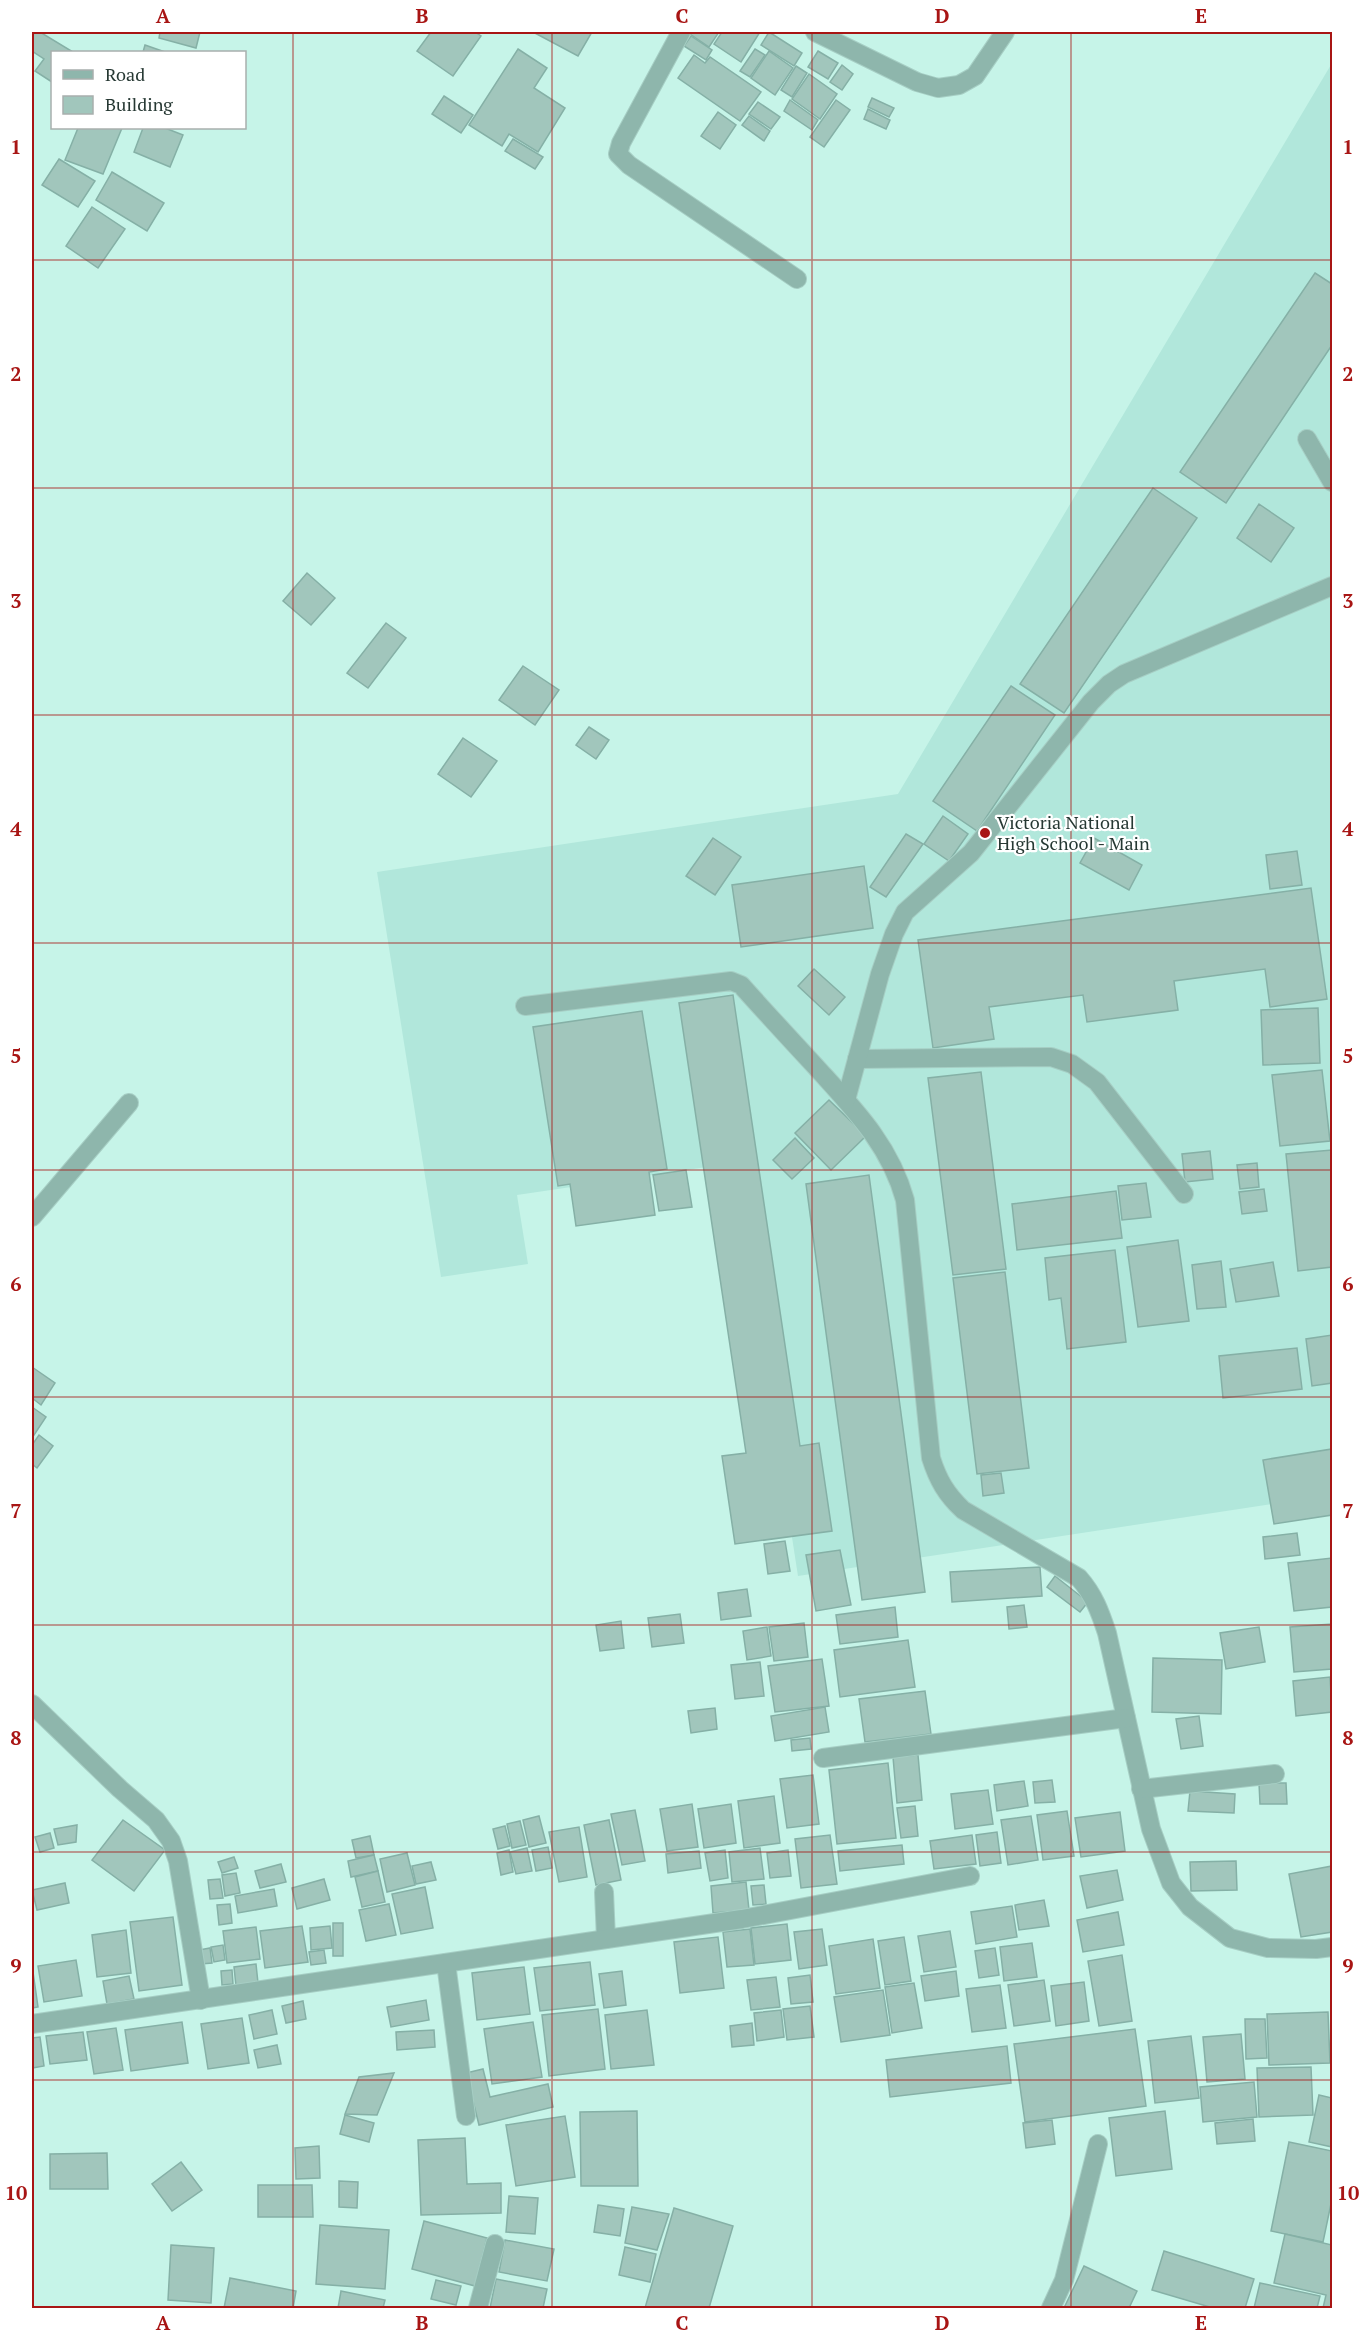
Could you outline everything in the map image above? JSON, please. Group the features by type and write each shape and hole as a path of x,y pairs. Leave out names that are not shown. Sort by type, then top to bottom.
{"street":[{"path":"681,32 621,143 618,154 629,165 797,279"},
{"path":"815,32 917,82 938,88 959,85 975,76 1005,32"},
{"path":"1307,439 1332,482"},
{"path":"846,1100 880,974 894,934 905,912 971,853 1091,702 1109,684 1153,660 1332,586"},
{"path":"525,1006 731,981 741,986 877,1136 899,1179 905,1200 932,1458 938,1481 951,1499 963,1510 1079,1578 1091,1592 1099,1607 1107,1633 1151,1829 1170,1883 1190,1907 1230,1938 1268,1948 1332,1947"},
{"path":"857,1059 1051,1057 1071,1064 1097,1082 1184,1194"},
{"path":"32,1217 129,1103"},
{"path":"32,1704 120,1789 156,1820 171,1841 178,1861 201,2000"},
{"path":"823,1758 1126,1718"},
{"path":"1141,1789 1275,1774"},
{"path":"32,2024 742,1919 970,1876"},
{"path":"604,1892 606,1939"},
{"path":"446,1963 466,2116"},
{"path":"1051,2308 1064,2280 1098,2144"},
{"path":"478,2308 495,2244"}],"shaded area":[{"name":"Victoria National High School - Main","path":"1332,63 1332,1495 798,1576 734,1163 517,1195 528,1264 441,1277 377,872 898,794"}],"building":[{"path":"35,32 40,32 71,51 51,51 51,81 35,71 44,59 32,51 32,36"},
{"path":"160,32 200,32 196,48 159,38"},
{"path":"431,32 475,32 481,36 453,76 417,51"},
{"path":"533,32 592,32 578,56"},
{"path":"692,32 719,32 709,47 690,34"},
{"path":"722,32 760,32 741,62 714,44"},
{"path":"769,32 802,53 794,66 761,45"},
{"path":"691,36 712,50 706,60 684,46"},
{"path":"145,45 162,51 143,51"},
{"path":"518,49 547,68 534,88 565,108 538,152 509,134 502,146 469,125"},
{"path":"755,49 765,55 750,77 740,71"},
{"path":"769,51 793,68 775,95 751,78"},
{"path":"818,51 838,63 828,79 808,67"},
{"path":"694,55 705,63 710,57 761,92 740,121 678,78"},
{"path":"842,65 853,74 842,90 830,82"},
{"path":"796,66 807,73 792,97 781,90"},
{"path":"809,74 837,94 820,119 792,99"},
{"path":"444,96 473,115 461,133 432,114"},
{"path":"872,98 894,108 889,117 868,107"},
{"path":"790,100 818,120 812,130 784,111"},
{"path":"836,100 850,110 824,147 810,137"},
{"path":"758,102 780,117 771,129 749,114"},
{"path":"868,109 890,120 886,129 864,119"},
{"path":"718,112 736,125 720,149 701,136"},
{"path":"749,116 770,131 764,141 742,125"},
{"path":"78,129 122,129 103,174 65,160"},
{"path":"143,129 168,129 183,135 170,167 134,152"},
{"path":"513,139 543,157 535,169 505,151"},
{"path":"59,159 95,181 78,207 42,185"},
{"path":"112,172 164,203 147,231 96,200"},
{"path":"92,207 125,229 98,268 66,246"},
{"path":"1315,273 1332,284 1332,345 1226,503 1180,472"},
{"path":"1153,488 1197,518 1064,713 1020,684"},
{"path":"1259,504 1294,528 1271,562 1237,538"},
{"path":"307,573 335,598 311,625 283,601"},
{"path":"386,623 406,638 368,688 347,673"},
{"path":"523,666 559,690 535,725 499,700"},
{"path":"1011,686 1055,715 977,831 933,801"},
{"path":"589,727 609,740 596,759 576,745"},
{"path":"463,738 497,761 471,797 438,774"},
{"path":"943,816 968,834 949,861 924,844"},
{"path":"906,834 923,844 886,897 870,887"},
{"path":"713,838 741,857 715,895 686,876"},
{"path":"1094,838 1142,865 1129,890 1080,863"},
{"path":"1297,851 1302,885 1270,889 1266,855"},
{"path":"864,866 873,928 741,947 732,885"},
{"path":"1311,888 1327,999 1270,1007 1265,969 1174,981 1178,1010 1087,1022 1083,995 989,1007 994,1039 933,1048 918,940"},
{"path":"814,969 845,997 829,1015 798,986"},
{"path":"733,995 800,1446 819,1443 832,1531 735,1544 722,1456 746,1453 679,1003"},
{"path":"1318,1008 1320,1063 1263,1065 1261,1010"},
{"path":"642,1011 667,1169 649,1172 655,1215 576,1226 570,1184 558,1186 533,1027"},
{"path":"1322,1070 1330,1141 1280,1146 1272,1075"},
{"path":"981,1072 1006,1269 953,1275 928,1078"},
{"path":"829,1100 866,1136 831,1170 795,1133"},
{"path":"795,1138 814,1158 792,1179 773,1160"},
{"path":"1332,1150 1332,1267 1298,1271 1286,1154"},
{"path":"1210,1151 1213,1179 1185,1182 1182,1154"},
{"path":"1257,1163 1259,1187 1240,1189 1237,1165"},
{"path":"686,1170 692,1207 659,1211 653,1175"},
{"path":"869,1175 925,1592 862,1600 806,1184"},
{"path":"1146,1183 1151,1217 1122,1220 1118,1186"},
{"path":"1264,1189 1267,1211 1242,1214 1239,1192"},
{"path":"1116,1191 1122,1238 1017,1250 1012,1204"},
{"path":"1178,1240 1189,1321 1138,1327 1127,1247"},
{"path":"1115,1250 1126,1342 1067,1349 1061,1298 1049,1300 1045,1258"},
{"path":"1221,1261 1226,1307 1197,1309 1192,1265"},
{"path":"1273,1262 1279,1296 1236,1302 1230,1269"},
{"path":"1005,1272 1029,1468 977,1474 953,1278"},
{"path":"1332,1335 1332,1383 1312,1386 1306,1339"},
{"path":"1297,1348 1302,1389 1223,1398 1219,1356"},
{"path":"32,1367 55,1383 41,1405 32,1398"},
{"path":"32,1407 46,1417 32,1438"},
{"path":"39,1435 53,1446 37,1468 32,1464 32,1445"},
{"path":"1332,1449 1332,1515 1274,1524 1263,1460"},
{"path":"1001,1473 1004,1493 983,1496 981,1475"},
{"path":"1297,1533 1300,1555 1265,1559 1263,1537"},
{"path":"785,1541 790,1571 768,1574 764,1544"},
{"path":"840,1550 851,1605 816,1611 806,1555"},
{"path":"1332,1558 1332,1607 1294,1611 1288,1563"},
{"path":"1040,1567 1042,1596 952,1602 950,1572"},
{"path":"1055,1576 1088,1602 1080,1612 1047,1587"},
{"path":"747,1589 751,1616 721,1620 718,1593"},
{"path":"1024,1605 1027,1627 1009,1629 1007,1607"},
{"path":"895,1607 898,1637 840,1644 836,1615"},
{"path":"680,1614 684,1643 652,1647 648,1618"},
{"path":"621,1621 624,1648 600,1651 596,1625"},
{"path":"804,1623 808,1657 774,1661 769,1627"},
{"path":"1332,1624 1332,1669 1294,1672 1290,1627"},
{"path":"767,1627 771,1656 747,1660 743,1631"},
{"path":"1259,1627 1265,1662 1226,1669 1220,1633"},
{"path":"908,1640 915,1687 840,1697 834,1650"},
{"path":"1153,1658 1222,1660 1221,1714 1152,1712"},
{"path":"822,1659 829,1706 775,1712 768,1666"},
{"path":"760,1662 764,1696 735,1699 731,1665"},
{"path":"1330,1677 1332,1712 1296,1716 1293,1681"},
{"path":"925,1691 931,1734 865,1742 859,1699"},
{"path":"825,1707 829,1732 775,1741 771,1716"},
{"path":"715,1708 717,1729 691,1733 688,1711"},
{"path":"1199,1716 1203,1746 1181,1749 1176,1719"},
{"path":"810,1738 811,1749 792,1751 791,1740"},
{"path":"918,1755 922,1800 897,1803 893,1757"},
{"path":"888,1763 896,1838 837,1844 829,1770"},
{"path":"813,1775 819,1824 787,1828 780,1779"},
{"path":"1052,1780 1055,1802 1035,1803 1033,1782"},
{"path":"1024,1781 1028,1806 997,1811 994,1785"},
{"path":"1259,1783 1286,1783 1287,1804 1260,1804"},
{"path":"988,1790 993,1824 955,1829 951,1794"},
{"path":"1190,1791 1235,1794 1234,1813 1188,1811"},
{"path":"774,1796 780,1843 744,1848 738,1801"},
{"path":"692,1804 698,1847 667,1851 660,1809"},
{"path":"731,1804 736,1843 704,1848 698,1809"},
{"path":"915,1806 918,1836 901,1838 897,1808"},
{"path":"635,1810 645,1861 622,1865 611,1814"},
{"path":"1067,1811 1074,1856 1043,1860 1037,1815"},
{"path":"1120,1812 1125,1851 1081,1857 1075,1818"},
{"path":"539,1816 546,1843 529,1847 523,1820"},
{"path":"1031,1816 1038,1860 1008,1865 1001,1820"},
{"path":"123,1820 165,1850 134,1891 92,1860"},
{"path":"609,1820 621,1880 596,1885 584,1825"},
{"path":"520,1821 526,1845 512,1848 507,1824"},
{"path":"77,1825 76,1842 58,1845 54,1829"},
{"path":"505,1826 510,1846 498,1849 493,1829"},
{"path":"579,1827 587,1877 559,1882 549,1832"},
{"path":"997,1832 1001,1863 980,1866 976,1835"},
{"path":"50,1833 54,1848 40,1852 35,1837"},
{"path":"830,1835 837,1884 801,1888 795,1839"},
{"path":"972,1835 976,1864 934,1869 930,1841"},
{"path":"370,1836 374,1855 356,1858 352,1840"},
{"path":"902,1845 904,1864 840,1871 838,1851"},
{"path":"548,1847 552,1868 536,1871 532,1850"},
{"path":"527,1848 532,1871 516,1874 510,1852"},
{"path":"760,1848 764,1879 732,1882 729,1852"},
{"path":"509,1850 513,1872 501,1875 497,1853"},
{"path":"725,1850 728,1878 710,1881 705,1853"},
{"path":"788,1850 791,1876 770,1878 767,1853"},
{"path":"699,1851 701,1868 668,1873 666,1854"},
{"path":"407,1853 415,1885 387,1892 380,1859"},
{"path":"374,1855 378,1871 351,1877 348,1861"},
{"path":"234,1857 238,1868 222,1873 218,1862"},
{"path":"1236,1861 1237,1890 1191,1891 1190,1862"},
{"path":"431,1862 436,1880 416,1884 412,1866"},
{"path":"281,1864 286,1882 260,1888 255,1871"},
{"path":"1332,1866 1332,1932 1301,1937 1289,1874"},
{"path":"1117,1870 1123,1900 1087,1908 1080,1876"},
{"path":"378,1871 385,1902 362,1907 355,1877"},
{"path":"236,1873 240,1893 225,1896 222,1875"},
{"path":"220,1879 223,1898 210,1899 208,1880"},
{"path":"324,1879 330,1900 297,1909 292,1888"},
{"path":"746,1882 749,1910 713,1913 711,1886"},
{"path":"65,1883 69,1903 37,1910 32,1890"},
{"path":"764,1885 766,1904 753,1905 751,1886"},
{"path":"425,1887 433,1928 401,1934 392,1894"},
{"path":"274,1889 277,1906 238,1913 235,1896"},
{"path":"1044,1900 1049,1926 1019,1930 1015,1905"},
{"path":"230,1904 232,1923 219,1925 217,1905"},
{"path":"389,1904 396,1935 366,1941 359,1910"},
{"path":"1012,1906 1017,1937 976,1944 971,1912"},
{"path":"1118,1912 1124,1945 1083,1952 1077,1920"},
{"path":"173,1917 182,1985 139,1991 130,1922"},
{"path":"333,1923 343,1923 343,1956 333,1956"},
{"path":"787,1924 791,1960 755,1964 751,1928"},
{"path":"302,1926 308,1962 265,1968 260,1931"},
{"path":"330,1926 332,1948 311,1950 310,1928"},
{"path":"256,1927 260,1959 227,1963 223,1931"},
{"path":"750,1929 754,1965 727,1967 723,1932"},
{"path":"822,1929 827,1965 799,1969 794,1932"},
{"path":"126,1930 131,1973 97,1977 92,1935"},
{"path":"950,1931 956,1967 924,1972 918,1936"},
{"path":"718,1937 724,1988 680,1993 674,1942"},
{"path":"904,1937 911,1981 885,1985 878,1941"},
{"path":"873,1939 880,1988 836,1994 829,1946"},
{"path":"1032,1943 1037,1977 1004,1981 1000,1947"},
{"path":"223,1945 225,1960 214,1962 211,1947"},
{"path":"210,1948 212,1963 201,1964 199,1950"},
{"path":"995,1948 999,1975 979,1978 975,1951"},
{"path":"324,1950 326,1963 311,1965 309,1952"},
{"path":"1122,1955 1132,2021 1099,2026 1088,1961"},
{"path":"76,1960 82,1996 44,2002 38,1966"},
{"path":"590,1962 595,2005 540,2011 534,1968"},
{"path":"256,1964 258,1983 236,1986 234,1967"},
{"path":"32,1965 38,2007 32,2008"},
{"path":"524,1967 530,2014 477,2020 472,1973"},
{"path":"232,1970 233,1984 222,1985 221,1971"},
{"path":"622,1971 626,2005 604,2008 599,1974"},
{"path":"956,1971 959,1996 925,2001 921,1976"},
{"path":"810,1975 813,2002 791,2004 788,1978"},
{"path":"129,1976 134,1999 107,2004 103,1981"},
{"path":"776,1977 780,2007 751,2010 747,1980"},
{"path":"1044,1980 1050,2021 1014,2026 1008,1985"},
{"path":"1084,1982 1089,2021 1056,2026 1051,1986"},
{"path":"914,1983 922,2028 892,2033 885,1987"},
{"path":"1000,1985 1006,2028 972,2032 966,1989"},
{"path":"883,1990 890,2035 841,2042 834,1997"},
{"path":"426,2000 429,2020 391,2027 387,2007"},
{"path":"303,2001 306,2019 286,2023 282,2006"},
{"path":"810,2006 814,2037 787,2040 783,2009"},
{"path":"598,2009 605,2069 549,2076 542,2015"},
{"path":"272,2010 277,2034 254,2039 249,2015"},
{"path":"647,2010 654,2065 611,2069 605,2015"},
{"path":"781,2010 784,2037 757,2041 754,2013"},
{"path":"1328,2012 1330,2063 1269,2065 1267,2014"},
{"path":"242,2018 249,2063 208,2069 201,2024"},
{"path":"1245,2019 1265,2019 1267,2058 1246,2059"},
{"path":"182,2022 188,2063 131,2071 125,2030"},
{"path":"533,2022 542,2077 492,2084 484,2029"},
{"path":"752,2023 754,2045 732,2047 730,2026"},
{"path":"116,2028 123,2070 94,2074 87,2032"},
{"path":"1135,2029 1146,2106 1025,2122 1014,2044"},
{"path":"434,2030 435,2047 397,2050 396,2032"},
{"path":"83,2032 87,2060 50,2064 46,2036"},
{"path":"1241,2034 1245,2079 1207,2082 1203,2037"},
{"path":"1191,2036 1199,2098 1155,2103 1148,2041"},
{"path":"40,2037 44,2066 32,2068 32,2038"},
{"path":"277,2045 281,2064 258,2068 254,2050"},
{"path":"1007,2046 1011,2083 890,2097 886,2060"},
{"path":"1311,2067 1313,2115 1259,2117 1257,2068"},
{"path":"483,2069 490,2097 548,2084 553,2107 479,2125 466,2073"},
{"path":"394,2073 377,2115 345,2114 359,2077"},
{"path":"1254,2082 1257,2117 1203,2122 1200,2087"},
{"path":"1319,2095 1332,2098 1332,2147 1309,2142"},
{"path":"637,2111 638,2186 581,2186 580,2112"},
{"path":"1165,2111 1172,2169 1116,2176 1109,2118"},
{"path":"345,2115 374,2123 369,2142 340,2134"},
{"path":"565,2116 575,2177 516,2186 506,2125"},
{"path":"1253,2119 1255,2141 1217,2144 1215,2123"},
{"path":"1052,2120 1055,2144 1026,2148 1023,2123"},
{"path":"465,2138 467,2184 501,2183 501,2213 421,2215 418,2140"},
{"path":"1289,2142 1332,2151 1332,2199 1323,2242 1271,2231"},
{"path":"319,2146 320,2178 296,2179 295,2148"},
{"path":"107,2153 108,2189 50,2189 50,2154"},
{"path":"181,2162 202,2190 172,2211 152,2184"},
{"path":"339,2181 358,2182 357,2208 339,2207"},
{"path":"258,2185 312,2185 313,2217 258,2217"},
{"path":"509,2196 538,2198 535,2234 506,2232"},
{"path":"598,2205 624,2209 620,2236 594,2232"},
{"path":"632,2207 669,2214 657,2250 625,2243"},
{"path":"674,2208 733,2226 709,2308 645,2308"},
{"path":"424,2221 487,2238 475,2286 412,2269"},
{"path":"320,2225 389,2230 385,2289 316,2284"},
{"path":"1285,2234 1332,2245 1332,2308 1323,2308 1326,2295 1274,2283"},
{"path":"505,2240 554,2249 547,2281 499,2272"},
{"path":"171,2245 214,2248 211,2303 168,2300"},
{"path":"625,2247 656,2254 650,2282 619,2275"},
{"path":"1164,2251 1254,2279 1245,2308 1213,2308 1152,2290"},
{"path":"1084,2266 1137,2291 1129,2308 1064,2308"},
{"path":"230,2278 296,2291 293,2308 224,2308"},
{"path":"496,2279 547,2289 543,2308 490,2308"},
{"path":"436,2280 461,2286 456,2305 431,2299"},
{"path":"1260,2283 1320,2296 1317,2308 1254,2308"},
{"path":"341,2291 385,2300 383,2308 338,2308"}],"place":[{"name":"Victoria National High School - Main","path":"985,833"}]}
